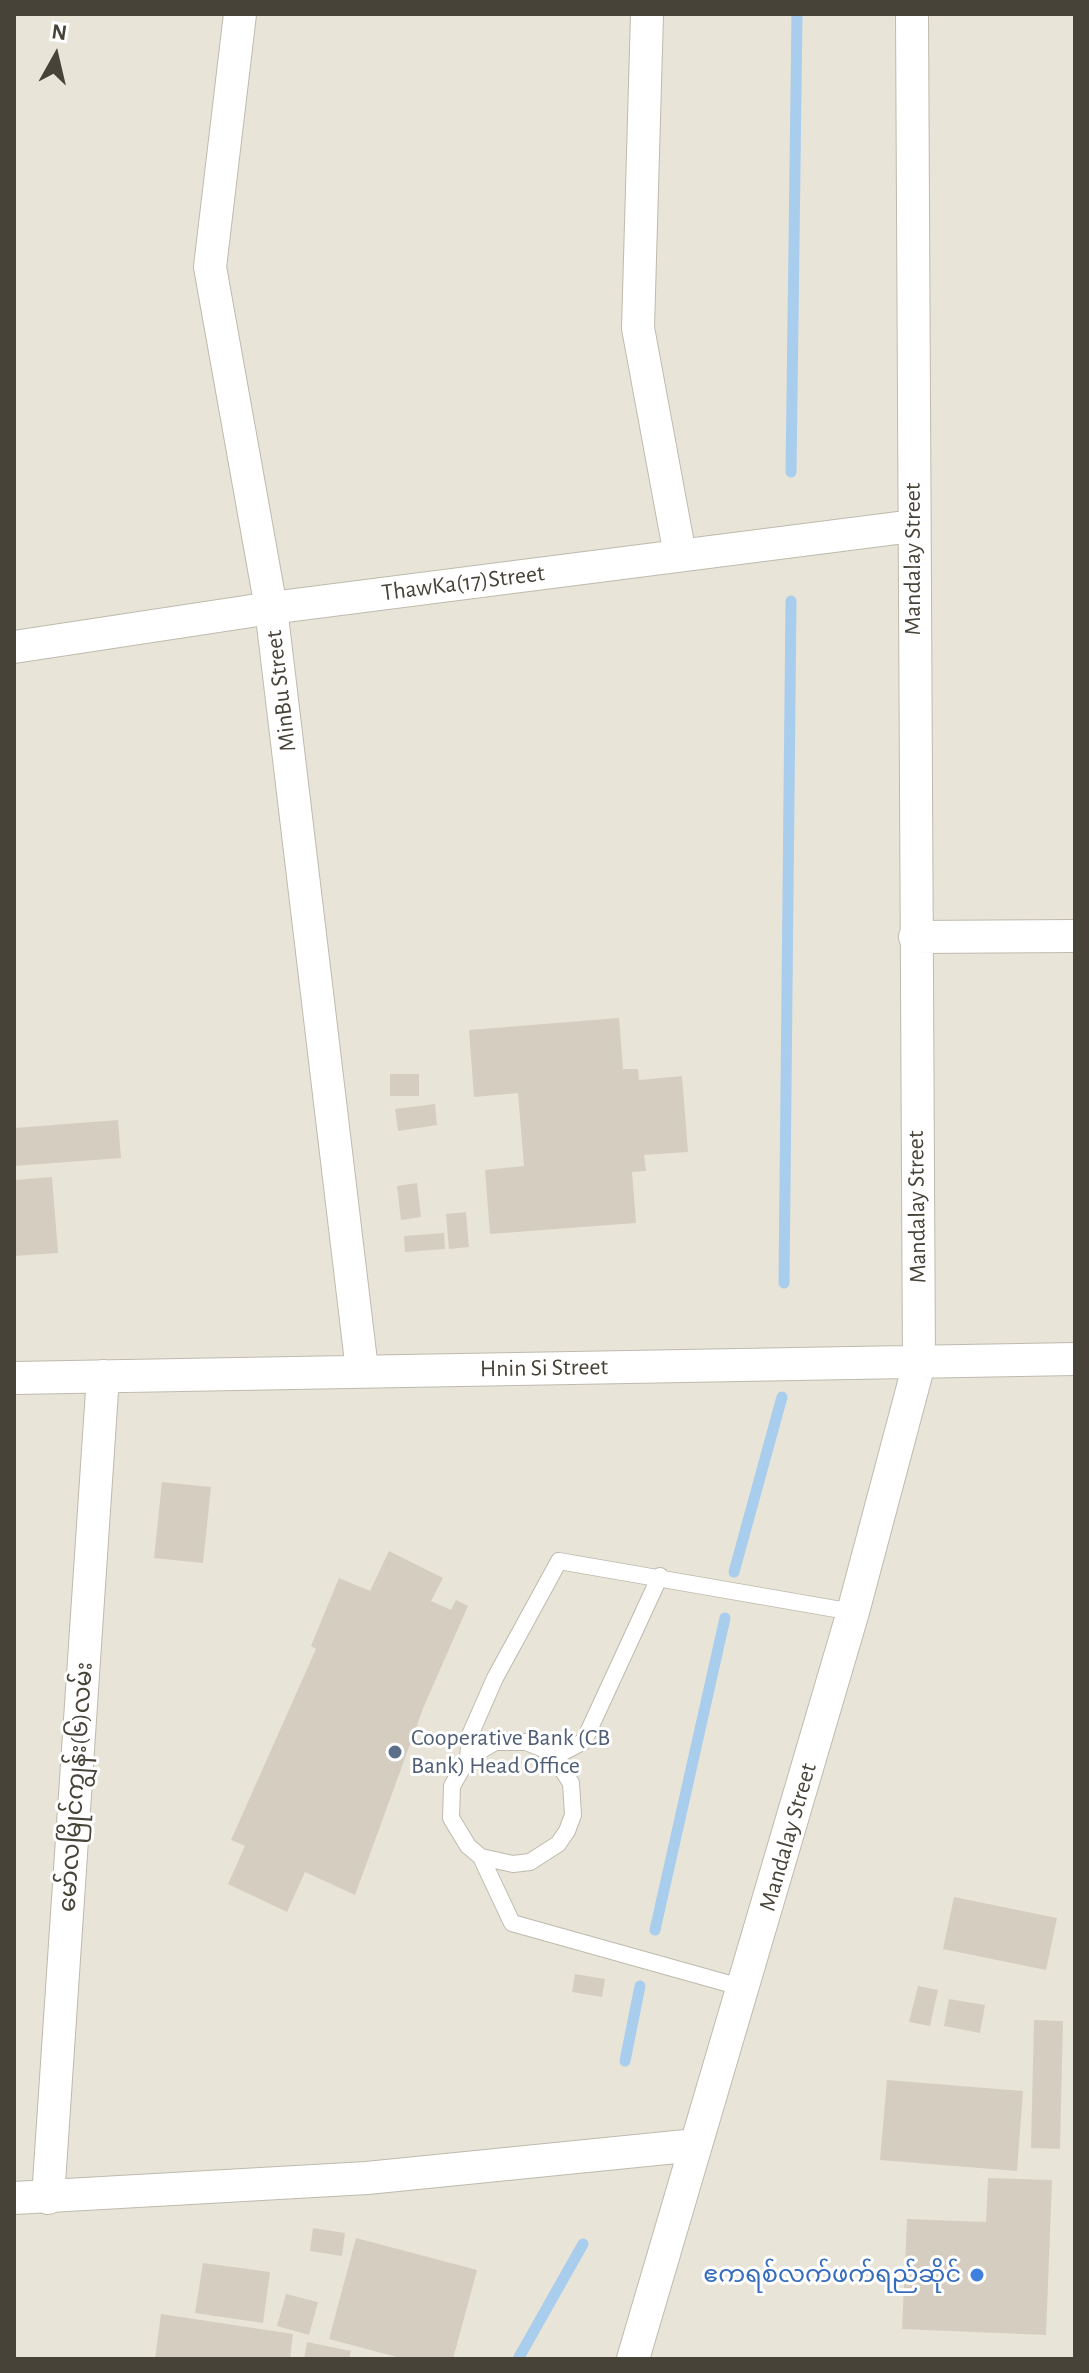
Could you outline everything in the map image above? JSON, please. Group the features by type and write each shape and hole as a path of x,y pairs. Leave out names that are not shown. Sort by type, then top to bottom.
{"street":[{"name":"MinBu Street","path":"240,14 210,267 271,608 362,1370"},
{"path":"647,14 638,328 680,555"},
{"name":"Mandalay Street","path":"633,2359 853,1612 919,1364 912,14"},
{"name":"ThawKa(17)Street","path":"14,647 271,608 913,526"},
{"path":"915,937 1075,936"},
{"name":"Hnin Si Street","path":"14,1378 1075,1359"},
{"name":"မော်လမြိုင်ကျွန်း(၆)လမ်း","path":"48,2198 103,1376"},
{"path":"14,2198 367,2178 696,2145"}],"lane":[{"path":"468,1758 495,1742 510,1740 526,1742 554,1757 571,1783 574,1798 573,1815 558,1844 530,1862 497,1862 481,1857 468,1846 451,1818 452,1786 468,1758 470,1735 495,1678 559,1561 660,1576 853,1612"},
{"path":"554,1757 584,1741 660,1576"},
{"path":"481,1857 512,1923 744,1988"}],"shaded area":[{"path":"14,14 1075,14 1075,2359 14,2359"}],"building":[{"path":"619,1018 623,1069 638,1069 639,1080 682,1076 688,1152 644,1155 646,1171 632,1172 636,1223 490,1234 485,1170 524,1166 518,1093 474,1097 469,1030"},
{"path":"390,1074 419,1074 419,1096 390,1096"},
{"path":"435,1104 437,1125 398,1131 395,1109"},
{"path":"118,1120 121,1158 14,1166 14,1128"},
{"path":"52,1177 58,1253 14,1256 14,1180"},
{"path":"417,1183 421,1217 401,1220 397,1186"},
{"path":"466,1212 469,1247 449,1249 446,1214"},
{"path":"444,1233 445,1249 405,1252 404,1236"},
{"path":"162,1482 211,1487 203,1563 154,1558"},
{"path":"389,1551 443,1578 431,1601 451,1610 456,1600 468,1606 424,1706 355,1895 305,1872 287,1912 228,1884 245,1846 231,1840 316,1649 311,1646 339,1578 370,1591"},
{"path":"954,1897 1057,1918 1046,1970 943,1949"},
{"path":"575,1974 605,1979 602,1997 572,1992"},
{"path":"918,1986 938,1990 930,2026 909,2022"},
{"path":"949,1999 985,2005 980,2033 944,2026"},
{"path":"1034,2020 1063,2021 1060,2149 1031,2148"},
{"path":"887,2080 1023,2091 1017,2171 880,2160"},
{"name":"ဧကရစ်လက်ဖက်ရည်ဆိုင်","path":"988,2178 1052,2180 1046,2335 902,2329 907,2219 986,2222"},
{"path":"313,2228 345,2233 342,2256 310,2251"},
{"path":"356,2238 477,2270 453,2359 404,2359 329,2339"},
{"path":"203,2263 270,2272 263,2323 195,2313"},
{"path":"286,2294 318,2302 309,2335 277,2326"},
{"path":"161,2314 293,2334 290,2359 155,2359"},
{"path":"307,2342 351,2351 349,2359 304,2359"}],"waterway":[{"path":"791,472 797,14"},
{"path":"784,1283 791,601"},
{"path":"734,1572 782,1397"},
{"path":"655,1930 725,1618"},
{"path":"625,2061 640,1986"},
{"path":"518,2359 583,2244"}],"place":[{"name":"Cooperative Bank (CB Bank) Head Office","path":"395,1752"},
{"name":"ဧကရစ်လက်ဖက်ရည်ဆိုင်","path":"977,2275"}]}
